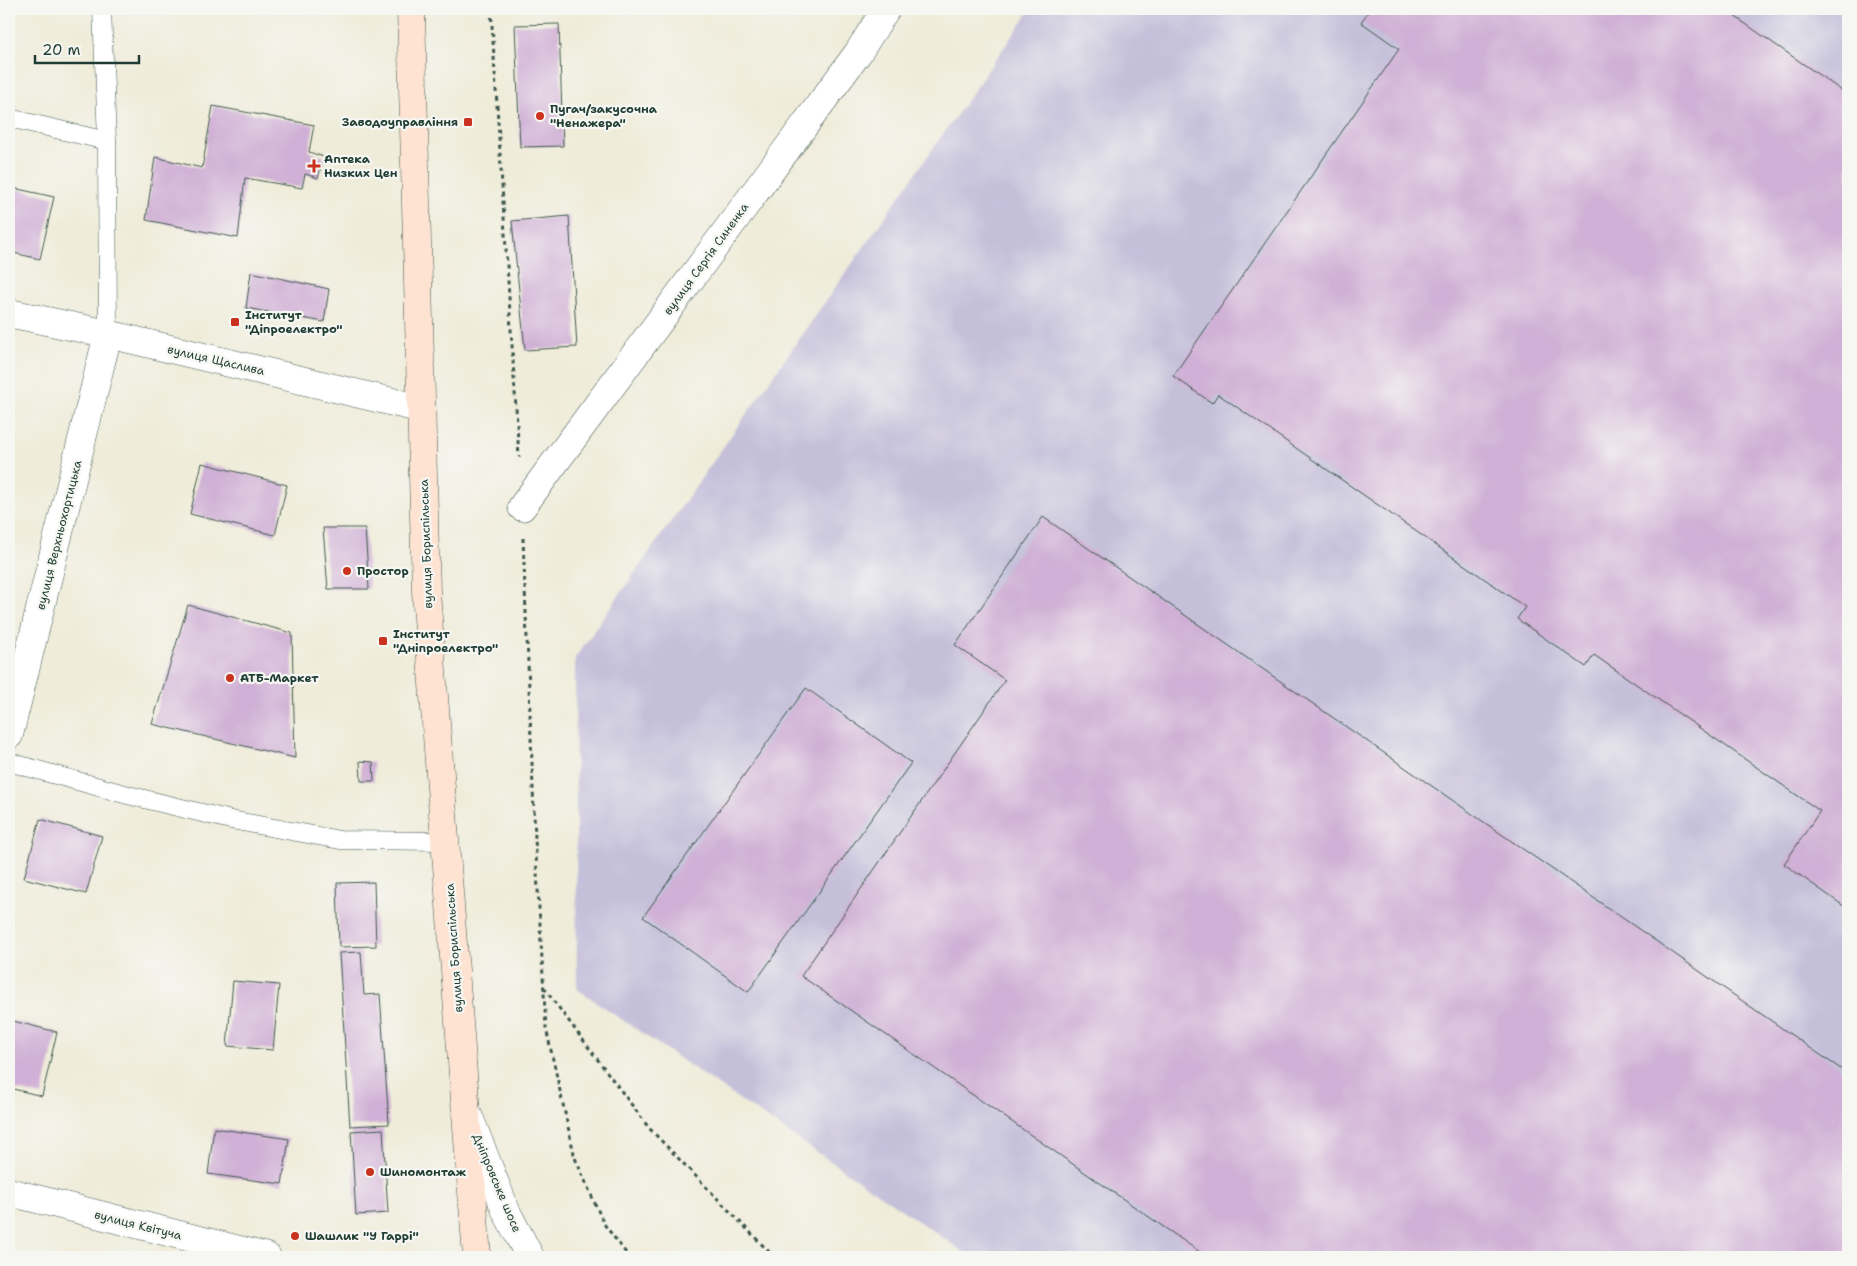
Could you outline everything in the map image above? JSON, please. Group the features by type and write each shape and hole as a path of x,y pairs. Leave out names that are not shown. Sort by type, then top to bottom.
{"main road":[{"name":"вулиця Бориспільська","path":"411,9 426,592 477,1257"}],"street":[{"name":"вулиця Сергія Синенка","path":"522,507 858,53 886,9"},
{"name":"вулиця Щаслива","path":"9,313 108,334 422,409"},
{"name":"вулиця Верхньохортицька","path":"9,735 108,334"},
{"name":"Дніпровське шосе","path":"466,1108 506,1211 530,1257"},
{"name":"вулиця Квітуча","path":"9,1192 267,1257"}],"lane":[{"path":"102,9 107,141 108,334"},
{"path":"9,118 107,141"},
{"path":"9,762 128,795 231,820 340,840 446,841"}],"path":[{"path":"491,9 519,458"},
{"path":"522,507 535,838 546,1028 575,1158 604,1224 629,1257"},
{"path":"544,987 648,1128 774,1257"}],"shaded area":[{"path":"1031,9 1848,9 1848,1257 971,1257 577,989 575,658"}],"building":[{"path":"1370,9 1724,9 1848,95 1848,909 1784,864 1820,811 1594,655 1586,667 1517,619 1525,607 1218,394 1212,403 1173,376 1399,49 1361,22"},
{"path":"559,24 563,146 520,147 515,25"},
{"path":"213,106 314,125 309,152 324,157 318,178 305,174 302,188 245,178 238,238 146,220 155,157 202,168"},
{"path":"9,187 54,197 40,259 9,252"},
{"path":"569,216 577,347 525,350 512,221"},
{"path":"251,272 329,289 324,322 246,308"},
{"path":"202,463 287,485 275,535 190,514"},
{"path":"1043,517 1848,1074 1848,1257 1207,1257 801,976 1005,680 955,645"},
{"path":"323,528 365,528 369,589 328,589"},
{"name":"АТБ-Маркет","path":"188,605 292,633 295,758 152,724"},
{"path":"806,688 911,763 748,992 643,917"},
{"path":"360,761 373,762 374,781 361,781"},
{"path":"40,819 102,836 86,894 24,878"},
{"path":"374,882 376,946 339,947 337,883"},
{"path":"361,952 364,995 380,994 389,1124 350,1126 339,953"},
{"path":"233,981 279,985 273,1050 227,1046"},
{"path":"9,1020 57,1032 42,1096 9,1088"},
{"path":"214,1128 289,1139 282,1184 208,1174"},
{"name":"Шиномонтаж","path":"383,1129 388,1213 356,1215 351,1131"}],"place":[{"name":"Пугач/закусочна \"Ненажера\"","path":"540,116"},
{"name":"Заводоуправління","path":"468,122"},
{"name":"Аптека Низких Цен","path":"314,166"},
{"name":"Інститут \"Діпроелектро\"","path":"235,322"},
{"name":"Простор","path":"347,571"},
{"name":"Інститут \"Дніпроелектро\"","path":"383,641"},
{"name":"АТБ-Маркет","path":"230,678"},
{"name":"Шиномонтаж","path":"370,1172"},
{"name":"Шашлик \"У Гаррі\"","path":"295,1236"}]}
